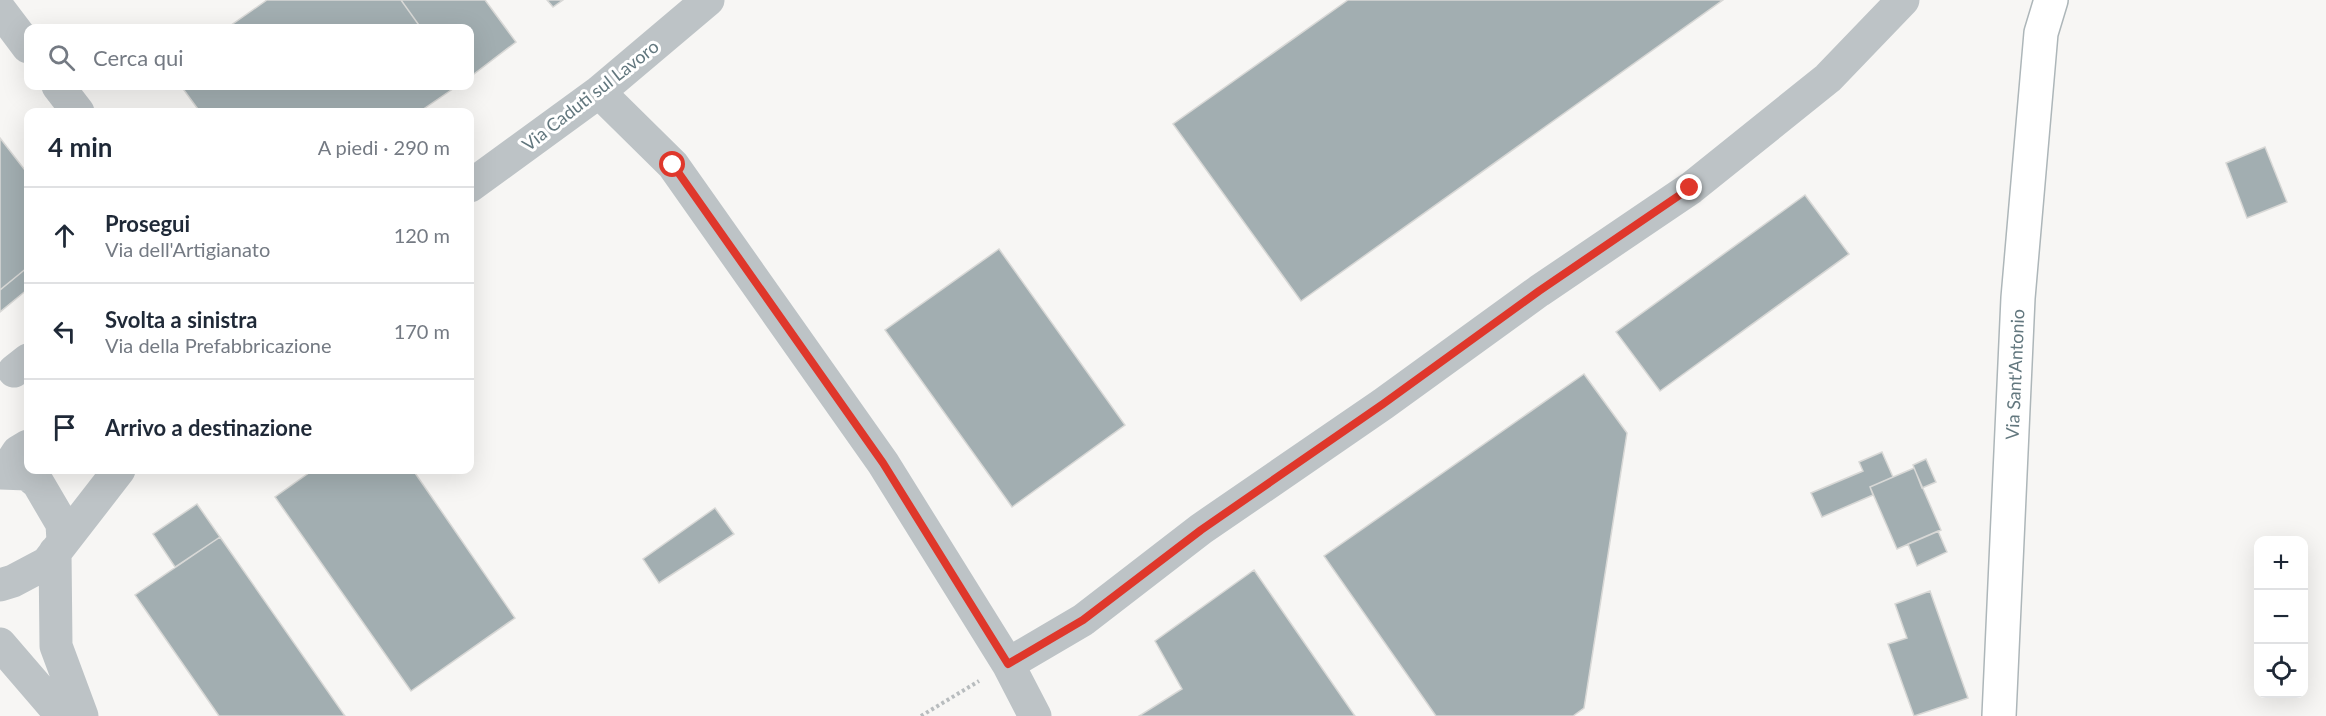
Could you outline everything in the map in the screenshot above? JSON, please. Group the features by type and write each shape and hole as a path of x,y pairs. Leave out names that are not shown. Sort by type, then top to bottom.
{"main road":[{"name":"Via Sant'Antonio","path":"2031,0 2041,33"},
{"name":"Via Sant'Antonio","path":"1999,716 2018,298 2041,33 2050,0"}],"street":[{"name":"Via Caduti sul Lavoro","path":"474,183 599,92 708,0"},
{"path":"1008,664 1083,620 1201,530 1383,404 1539,291 1690,188 1828,78 1903,0"},
{"path":"0,10 24,42"},
{"path":"61,90 75,108"},
{"path":"599,92 673,165 883,463 1008,664 1035,716"},
{"path":"2,473 18,452 24,448"},
{"path":"2,473 24,474"},
{"path":"27,474 38,483 62,524 59,547 56,646 82,716"},
{"path":"0,585 13,581 47,563 116,474"},
{"path":"0,644 62,716"}],"path":[{"path":"921,716 1008,664"}],"building":[{"path":"267,0 401,0 418,24 233,24"},
{"path":"401,0 485,0 516,42 474,74 474,24 418,24"},
{"path":"547,0 563,0 553,7"},
{"path":"1348,0 1723,0 1301,301 1173,124"},
{"path":"184,90 451,90 425,108 197,108"},
{"path":"0,138 24,169 24,270 0,290"},
{"path":"2265,147 2287,202 2247,218 2226,163"},
{"path":"1805,195 1849,254 1660,391 1616,332"},
{"path":"999,249 1125,425 1012,507 885,330"},
{"path":"24,270 24,292 0,312 0,290"},
{"path":"1584,374 1627,433 1584,708 1573,716 1436,716 1324,556"},
{"path":"1882,452 1893,477 1870,487 1873,495 1822,517 1811,493 1863,471 1859,462"},
{"path":"1926,459 1936,482 1922,488 1913,465"},
{"path":"1914,468 1941,530 1897,549 1870,487"},
{"path":"307,474 416,474 515,618 411,691 275,497"},
{"path":"197,504 220,537 175,567 153,534"},
{"path":"715,508 734,534 659,583 643,559"},
{"path":"1938,531 1947,552 1917,566 1908,544"},
{"path":"220,537 345,716 219,716 135,595"},
{"path":"1254,570 1355,716 1139,716 1182,689 1155,641"},
{"path":"1930,591 1968,698 1914,716 1888,644 1907,638 1895,604"}],"route":[{"path":"673,165 883,463 1008,664 1083,620 1201,530 1383,404 1539,291 1690,188"}]}
